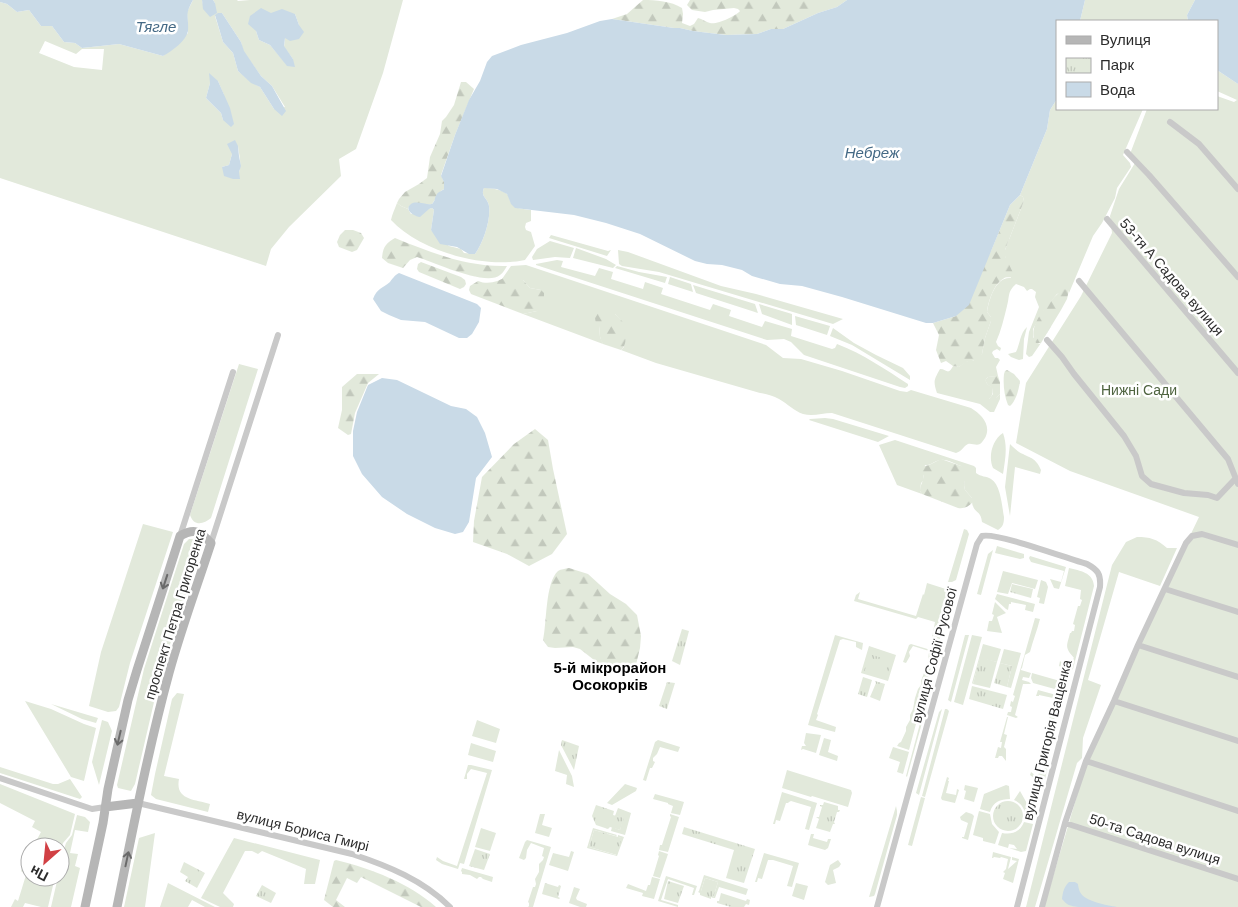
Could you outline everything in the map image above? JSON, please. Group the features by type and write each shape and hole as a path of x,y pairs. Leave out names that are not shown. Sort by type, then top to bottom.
{"street":[{"path":"1170,122 1199,144 1238,189"},
{"path":"1127,152 1238,277"},
{"name":"53-тя А Садова вулиця","path":"1107,219 1238,373"},
{"path":"1047,340 1124,436 1136,456 1142,476 1151,484 1184,493 1208,495 1218,498 1236,481 1228,459 1079,281"},
{"name":"проспект Петра Григоренка","path":"116,907 138,803 169,673 278,335"},
{"path":"180,536 232,372"},
{"path":"180,536 190,531 195,531 211,543"},
{"path":"1042,907 1065,823 1086,761 1189,538 1202,534 1238,545"},
{"name":"проспект Петра Григоренка","path":"85,907 120,737 136,670 180,536"},
{"name":"вулиця Софії Русової","path":"877,907 979,540 982,536 992,536 1087,564 1095,568 1100,579"},
{"name":"вулиця Григорія Ващенка","path":"1017,907 1100,587 1100,579"},
{"path":"1165,589 1238,612"},
{"path":"1138,645 1238,678"},
{"path":"1114,701 1238,741"},
{"path":"1086,761 1238,811"},
{"path":"0,778 92,809 138,803"},
{"name":"вулиця Бориса Гмирі","path":"138,803 352,854 384,865 409,877 436,894 450,907"},
{"name":"50-та Садова вулиця","path":"1065,823 1238,879"}],"green space":[{"path":"193,0 202,0 204,9 215,3 213,0 403,0 383,73 356,149 339,159 341,176 289,227 271,249 266,266 0,178 0,2 7,4 17,12 29,10 41,26 52,26 64,42 75,43 82,48 119,44 163,56 188,33 187,12","holes":["222,13 241,42 243,51 261,76 272,86 285,107 274,109 260,87 238,71 233,53 223,42 215,16","295,14 299,25 285,38 284,47 293,59 287,65 270,45 259,40 256,31","45,41 76,54 82,49 104,49 102,70 74,67 39,53","218,81 224,95 223,120 221,113 206,98 210,83","238,146 239,172 222,167 229,165 232,154"]},
{"path":"643,0 668,2 682,8 682,23 690,26 698,18 710,23 717,23 731,18 740,11 734,8 705,12 692,10 687,5 690,0 818,0 818,13 783,29 771,29 757,34 726,35 612,19 627,14"},
{"path":"818,0 847,0 837,7 818,13"},
{"path":"1085,0 1195,0 1187,15 1188,20 1080,20"},
{"name":"Нижні Сади","path":"1218,71 1238,84 1238,907 1044,907 1087,762 1199,517 1070,471 1016,443 1026,383 1081,296 1112,233 1110,216 1119,189 1135,163 1130,154 1147,110 1218,110 1218,96 1234,102 1237,100 1218,91"},
{"path":"461,82 466,82 474,89 441,175 444,189 432,204 415,203 408,209 401,206 397,203 405,192 427,178 430,157 440,134 442,121 454,105"},
{"path":"1056,101 1056,110 1143,110 1123,155 1131,167 1117,188 1115,198 1093,236 1069,293 1069,290 1057,294 1044,310 1033,329 1033,337 1039,344 1041,343 1032,356 1029,357 1026,354 1029,332 1039,307 1035,297 1036,292 1032,289 1027,291 1024,287 1016,284 1011,289 996,342 1001,348 1000,351 997,349 992,353 995,358 1000,360 996,367 998,376 986,379 993,392 989,399 995,399 1000,394 1000,399 994,412 990,412 980,404 937,393 935,381 940,369 949,371 953,366 959,367 967,361 973,361 982,354 991,321 991,317 987,312 989,301 997,284 1006,278 1011,278 1005,250 1024,201 1020,195 1047,129 1050,110"},
{"path":"484,188 502,191 508,195 514,206 531,210 531,221 526,223 525,227 526,230 531,232 535,246 525,260 490,262 453,255 418,241 391,220 397,203 408,209 411,214 432,208 434,210 431,230 449,246 461,249 464,253 475,254 483,238 489,218 489,206 483,193"},
{"path":"1020,195 1024,201 1005,250 1005,256 1015,277 1004,278 992,294 987,312 991,317 991,321 980,359 968,361 959,367 953,366 946,361 941,363 936,350 939,335 933,323 956,316 991,251 1010,205"},
{"path":"345,230 361,233 364,238 357,250 352,252 339,247 337,242"},
{"path":"551,235 608,251 611,250 607,256 549,238"},
{"path":"395,238 436,254 464,262 507,266 501,274 493,278 472,276 417,257 410,260 403,268 388,263 382,258 386,246"},
{"path":"550,241 574,248 570,258 555,257 533,260 532,257 537,249"},
{"path":"576,248 606,259 616,265 613,268 573,258"},
{"path":"618,250 721,286 843,319 833,324 659,272 622,266 619,264"},
{"path":"557,260 563,261 561,267 595,276 599,268 613,272 611,279 643,289 645,282 663,288 661,294 710,310 713,304 731,310 729,316 762,327 765,321 792,329 791,336 832,349 837,344 874,362 908,384 908,386 905,388 900,387 804,355 791,342 784,339 767,340 536,265"},
{"path":"421,262 461,277 465,280 466,284 460,289 419,272 417,269 418,264"},
{"path":"526,265 766,345 783,358 801,359 900,391 907,392 911,390 971,408 984,420 987,433 980,444 968,444 956,453 832,413 803,414 772,396 656,363 621,350 624,347 625,325 615,314 599,326 603,344 523,314 537,311 541,290 530,288 523,280 502,279 511,266"},
{"path":"617,266 667,277 665,283 615,268"},
{"path":"507,276 523,280 530,288 541,290 544,293 544,302 537,311 523,314 471,294 469,290 470,286 478,281 485,283 493,282"},
{"path":"670,277 691,284 693,292 668,284"},
{"path":"693,285 755,304 758,313 696,293"},
{"path":"1063,289 1069,290 1067,299 1041,343 1036,343 1034,329 1041,314 1052,299"},
{"path":"759,304 792,314 792,325 762,314"},
{"path":"598,313 615,314 625,324 625,342 621,350 603,344 600,338 599,326 596,324 595,318"},
{"path":"795,316 830,326 827,335 796,325"},
{"path":"1027,327 1023,359 1019,360 1011,357 1008,354 1016,352 1021,335"},
{"path":"833,328 854,343 903,368 910,376 910,380 852,345 830,336"},
{"path":"239,364 258,369 211,518 205,522 197,523 190,515"},
{"path":"1007,370 1020,381 1016,398 1010,406 1008,405 1004,386 1004,374"},
{"path":"357,374 379,374 368,383 355,413 351,434 348,435 338,428 342,410 342,387"},
{"path":"998,376 1000,394 994,403 989,401 993,394 992,388 986,379"},
{"path":"825,418 889,436 878,442 809,420"},
{"path":"535,429 548,440 567,534 552,554 529,566 507,554 473,542 474,521 482,477 514,444"},
{"path":"1003,433 1006,448 1003,474 993,468 991,454 996,440"},
{"path":"895,440 974,466 976,473 991,479 997,486 1000,496 1004,517 1001,528 998,530 982,522 975,510 972,498 965,490 961,466 952,462 940,460 925,465 924,480 921,483 920,491 922,494 897,485 879,445"},
{"path":"1010,444 1019,452 1034,460 1041,470 1040,474 1015,467 1010,516 1005,487"},
{"path":"941,459 961,466 965,470 965,490 973,502 968,506 958,508 922,494 920,491 924,478 920,470 921,467"},
{"path":"143,524 173,532 130,663 119,707 116,711 108,712 89,706 101,652"},
{"path":"964,529 969,534 956,580 948,582"},
{"path":"1137,537 1153,539 1167,548 1177,548 1160,586 1119,572 1088,680 1101,685 1083,738 1082,758 1077,763 1035,907 1026,907 1112,565 1126,542"},
{"path":"189,539 199,542 201,550 161,672 135,784 131,791 118,788 117,785 144,669 184,544"},
{"path":"997,546 1024,554 1024,558 1020,559 995,553"},
{"path":"993,550 981,595 977,594 988,554"},
{"path":"1030,556 1066,567 1059,589 1054,588 1050,579 1061,582 1064,571 1031,562"},
{"path":"569,568 588,574 637,615 641,636 634,673 628,675 603,667 580,649 573,647 548,647 543,640 551,584 558,571"},
{"path":"1069,568 1089,575 1094,586 1073,669 1069,671 1059,666 1060,661 1066,666 1074,658 1067,644 1070,633 1074,631 1075,625 1073,624 1078,606 1080,606 1082,600 1080,599 1081,590 1065,586"},
{"path":"1003,571 1038,580 1035,589 1012,583 1008,594 997,592"},
{"path":"1041,580 1046,582 1048,587 1044,604 1039,603 1040,598 1037,597"},
{"path":"927,583 952,591 939,642 932,637 935,622 918,617 916,619 854,601 856,595 860,592 858,599 916,616"},
{"path":"1012,584 1033,589 1031,598 1010,592"},
{"path":"997,594 1035,604 1033,612 1025,610 1026,605 1011,602 1008,610 1006,609 995,599"},
{"path":"995,602 1006,613 997,617 1002,633 987,631 989,621 992,621 994,615 992,614"},
{"path":"1035,618 1040,619 1039,623 1030,652 1025,655 1021,669 1031,673 1029,678 1023,677 1022,680 1031,684 1023,684 1015,715 1018,717 1016,718 1007,715 1008,712 1011,712 1011,701 1013,702 1015,696 1013,695"},
{"path":"682,629 689,631 680,665 672,661"},
{"path":"835,635 863,643 862,650 856,647 856,642 840,640 816,720 836,727 835,732 808,725"},
{"path":"965,635 969,635 951,702 948,700"},
{"path":"972,635 982,637 963,705 954,702"},
{"path":"911,644 934,651 935,653 909,750 897,746 901,742 910,720 915,698 928,662 929,651 913,646 906,663 903,662"},
{"path":"983,644 1001,649 997,662 980,658 973,684 972,683"},
{"path":"869,646 896,655 888,681 861,673"},
{"path":"1004,649 1021,653 1011,688 1007,687 1012,666 1000,663"},
{"path":"869,654 892,661 886,678 864,671"},
{"path":"980,657 997,662 990,688 973,684"},
{"path":"1000,663 1012,666 1007,687 994,683"},
{"path":"1032,673 1060,681 1065,678 1062,691 1033,683"},
{"path":"863,677 872,680 867,697 858,694"},
{"path":"875,681 885,684 880,701 870,697 876,683"},
{"path":"667,682 675,683 667,709 659,706"},
{"path":"931,682 933,683 907,777 906,776"},
{"path":"972,686 1007,695 1003,709 969,699"},
{"path":"1038,690 1060,696 1045,757 1049,762 1045,779 1041,782 1030,775 1031,772 1036,776 1045,768 1039,758 1042,743 1045,741 1047,733 1045,732 1048,719 1053,709 1053,698 1036,696"},
{"path":"177,693 184,694 164,776 179,779 180,791 187,798 210,804 208,812 156,799 151,795 172,699"},
{"path":"25,701 51,709 96,728 84,781 71,777"},
{"path":"51,704 98,718 96,723 82,719"},
{"path":"942,709 919,795 916,793 939,712"},
{"path":"945,709 949,711 925,797 922,796"},
{"path":"1007,717 1004,734 1007,735 1004,747 1006,749 1006,761 1002,756 995,758 998,747 1001,748 1002,742 1000,742"},
{"path":"102,720 108,722 112,731 99,785 92,762"},
{"path":"477,720 500,729 496,743 472,736"},
{"path":"806,733 821,735 816,753 801,750 802,746 806,746 804,743"},
{"path":"824,738 831,740 828,752 838,756 837,761 819,755"},
{"path":"562,740 579,746 574,770 561,745"},
{"path":"658,740 680,747 678,752 660,747 653,758 655,762 652,768 650,768 646,781 643,780 655,742"},
{"path":"471,743 496,751 493,762 468,755"},
{"path":"893,747 909,752 903,774 897,772 900,762 889,758"},
{"path":"559,750 572,776 574,787 566,784 567,775 555,771"},
{"path":"468,765 492,770 464,864 460,863 458,869 436,860 437,857 457,866 487,773 471,769 467,774 467,779 464,779"},
{"path":"0,767 53,784 70,779 82,797 80,799 0,773"},
{"path":"787,770 851,790 852,793 848,807 782,788"},
{"path":"947,777 949,781 946,793 956,795 957,789 959,790 955,803 942,800 941,798"},
{"path":"0,784 75,814 70,835 68,837 38,837 41,832 32,827 35,821 0,803"},
{"path":"625,784 637,788 636,791 612,805 607,803"},
{"path":"965,785 978,788 974,802 964,799"},
{"path":"1006,785 1009,786 1010,799 997,802 990,812 980,809 984,794"},
{"path":"1020,791 1029,807 1030,791 1040,794 1033,822 1025,820 1023,808 1014,800"},
{"path":"782,792 817,803 809,830 805,829 811,807 791,801 786,803 780,821 776,820 775,824 773,824"},
{"path":"655,794 684,802 680,815 671,813 673,806 668,803 653,799"},
{"path":"921,797 925,798 912,846 908,845"},
{"path":"1008,801 1019,805 1023,816 1019,827 1008,831 997,827 993,816 997,805"},
{"path":"824,802 838,806 838,810 840,810 837,812 835,824 833,824 830,832 816,828 819,819 816,817 819,817 822,807 820,805 823,805"},
{"path":"596,805 614,811 613,815 624,818 620,830 596,825 592,816"},
{"path":"896,806 897,815 875,894 869,897"},
{"path":"618,808 631,813 625,835 611,831 612,827 620,830 623,818 615,816"},
{"path":"979,811 990,814 992,824 999,832 995,844 983,841 983,838 973,835"},
{"path":"966,812 974,816 968,840 962,837 964,837 968,823 961,820 960,817"},
{"path":"540,814 545,814 542,825 552,828 549,837 535,833"},
{"path":"670,814 679,817 668,852 659,850 671,817"},
{"path":"77,815 85,817 90,822 88,832 75,830 70,853 70,838"},
{"path":"1024,822 1033,824 1026,851 1021,852 1009,848 1017,849 1014,845 1009,844 1008,848 998,845 1002,833 1009,834 1015,832"},
{"path":"684,827 755,849 744,883 726,878 734,850 682,834"},
{"path":"481,828 496,833 490,851 475,847"},
{"path":"593,828 617,835 594,830 589,847 616,855 621,838 618,835 624,837 617,856 587,848"},
{"path":"594,830 622,838 617,855 589,847"},
{"path":"155,833 145,907 124,907 139,838"},
{"path":"811,834 814,834 813,838 827,842 828,839 831,839 828,848 825,850 808,845"},
{"path":"234,838 320,860 315,884 304,884 306,869 262,851 258,854 252,851 245,851 223,893 234,904 233,907 220,907 201,898"},
{"path":"527,840 551,847 533,907 528,907 528,902 533,887 536,884 535,879 539,872 539,864 544,857 542,856 544,848 531,843 527,850 526,858 524,860 519,858"},
{"path":"475,849 490,854 484,870 469,866"},
{"path":"571,851 574,852 568,871 549,865 553,853 569,857"},
{"path":"659,851 668,854 660,878 653,876"},
{"path":"993,852 1011,857 1008,869 1017,861 1012,860 1012,857 1019,859 1013,883 1003,879 1005,873 1003,872 1006,869 1008,859 1001,857 992,858"},
{"path":"70,853 78,854 75,866 80,868 71,907 51,907 56,887 70,887"},
{"path":"764,853 799,863 792,887 787,886 793,866 773,860 768,860 762,879 758,878 757,882 755,882"},
{"path":"838,860 841,864 833,870 836,883 828,885 825,882 830,865"},
{"path":"334,861 363,868 402,884 436,907 421,907 361,877 357,883 347,878 336,900 345,907 333,907 324,900"},
{"path":"184,862 205,873 197,888 185,881 188,877 180,872"},
{"path":"462,868 493,877 492,882 481,877 477,879 470,875 462,874"},
{"path":"704,875 748,889 746,895 719,887 715,898 713,898 718,882 705,878 701,891 699,891"},
{"path":"666,876 697,886 694,895 692,895 694,888 668,879 661,900 678,905 678,907 658,901"},
{"path":"652,877 660,879 654,899 642,896 643,893 626,888 628,884 646,891"},
{"path":"705,878 718,882 711,899 700,895 698,892 701,891"},
{"path":"668,881 684,886 678,903 664,899"},
{"path":"168,883 215,907 205,907 192,900 188,907 160,907"},
{"path":"545,883 558,887 559,885 561,886 559,899 542,894"},
{"path":"796,883 808,886 804,900 792,896"},
{"path":"262,885 276,893 271,903 256,896"},
{"path":"22,887 53,887 48,907 25,903 23,907 11,907 15,899 18,901"},
{"path":"574,887 580,889 577,900 587,904 586,907 569,903"},
{"path":"721,893 746,901 747,899 750,900 749,905 731,907 717,903"}],"water":[{"name":"Тягле","path":"0,0 193,0 188,13 187,35 178,45 163,56 119,44 82,48 75,43 64,42 52,26 41,26 29,10 17,12 7,4 0,2"},
{"name":"Тягле","path":"202,0 213,0 217,13 210,17 203,9"},
{"name":"Небреж","path":"847,0 1085,0 1080,20 1056,20 1056,101 1050,110 1047,129 1020,195 1010,205 969,305 956,316 933,323 926,323 802,286 780,284 752,276 742,270 695,261 640,234 606,223 574,215 515,208 507,194 497,189 484,188 483,193 489,206 489,218 483,238 475,254 469,254 457,247 440,244 431,230 434,210 432,208 420,217 415,216 408,209 413,203 432,204 438,193 444,189 444,182 441,176 455,135 469,100 480,81 487,62 492,56 521,45 612,19 726,35 757,34 771,29 783,29 818,13 837,7"},
{"path":"1195,0 1238,0 1238,84 1218,71 1218,20 1188,20 1187,15"},
{"path":"261,8 271,13 282,9 295,14 304,32 299,39 290,41 285,38 284,46 293,59 295,67 287,66 270,45 259,40 256,31 248,24 250,16"},
{"path":"222,13 261,76 272,86 286,111 282,116 274,109 260,87 251,83 238,71 233,53 223,42 215,15"},
{"path":"209,73 218,81 230,108 234,124 231,127 223,120 221,113 206,98 210,83"},
{"path":"235,140 238,146 241,166 239,172 240,179 224,176 222,167 229,165 232,154 227,144"},
{"path":"399,273 477,304 481,308 479,322 472,334 467,338 459,338 425,322 401,320 381,311 373,299 378,291"},
{"path":"382,378 397,380 451,406 466,409 477,417 485,433 492,457 476,478 469,522 463,532 455,534 435,528 407,514 382,497 362,474 353,456 353,431 357,412 368,385"},
{"path":"1069,882 1078,884 1080,892 1086,898 1117,907 1078,907 1065,903 1062,899 1064,889"}],"district":[{"name":"5-й мікрорайон Осокорків","path":"610,676"}]}
